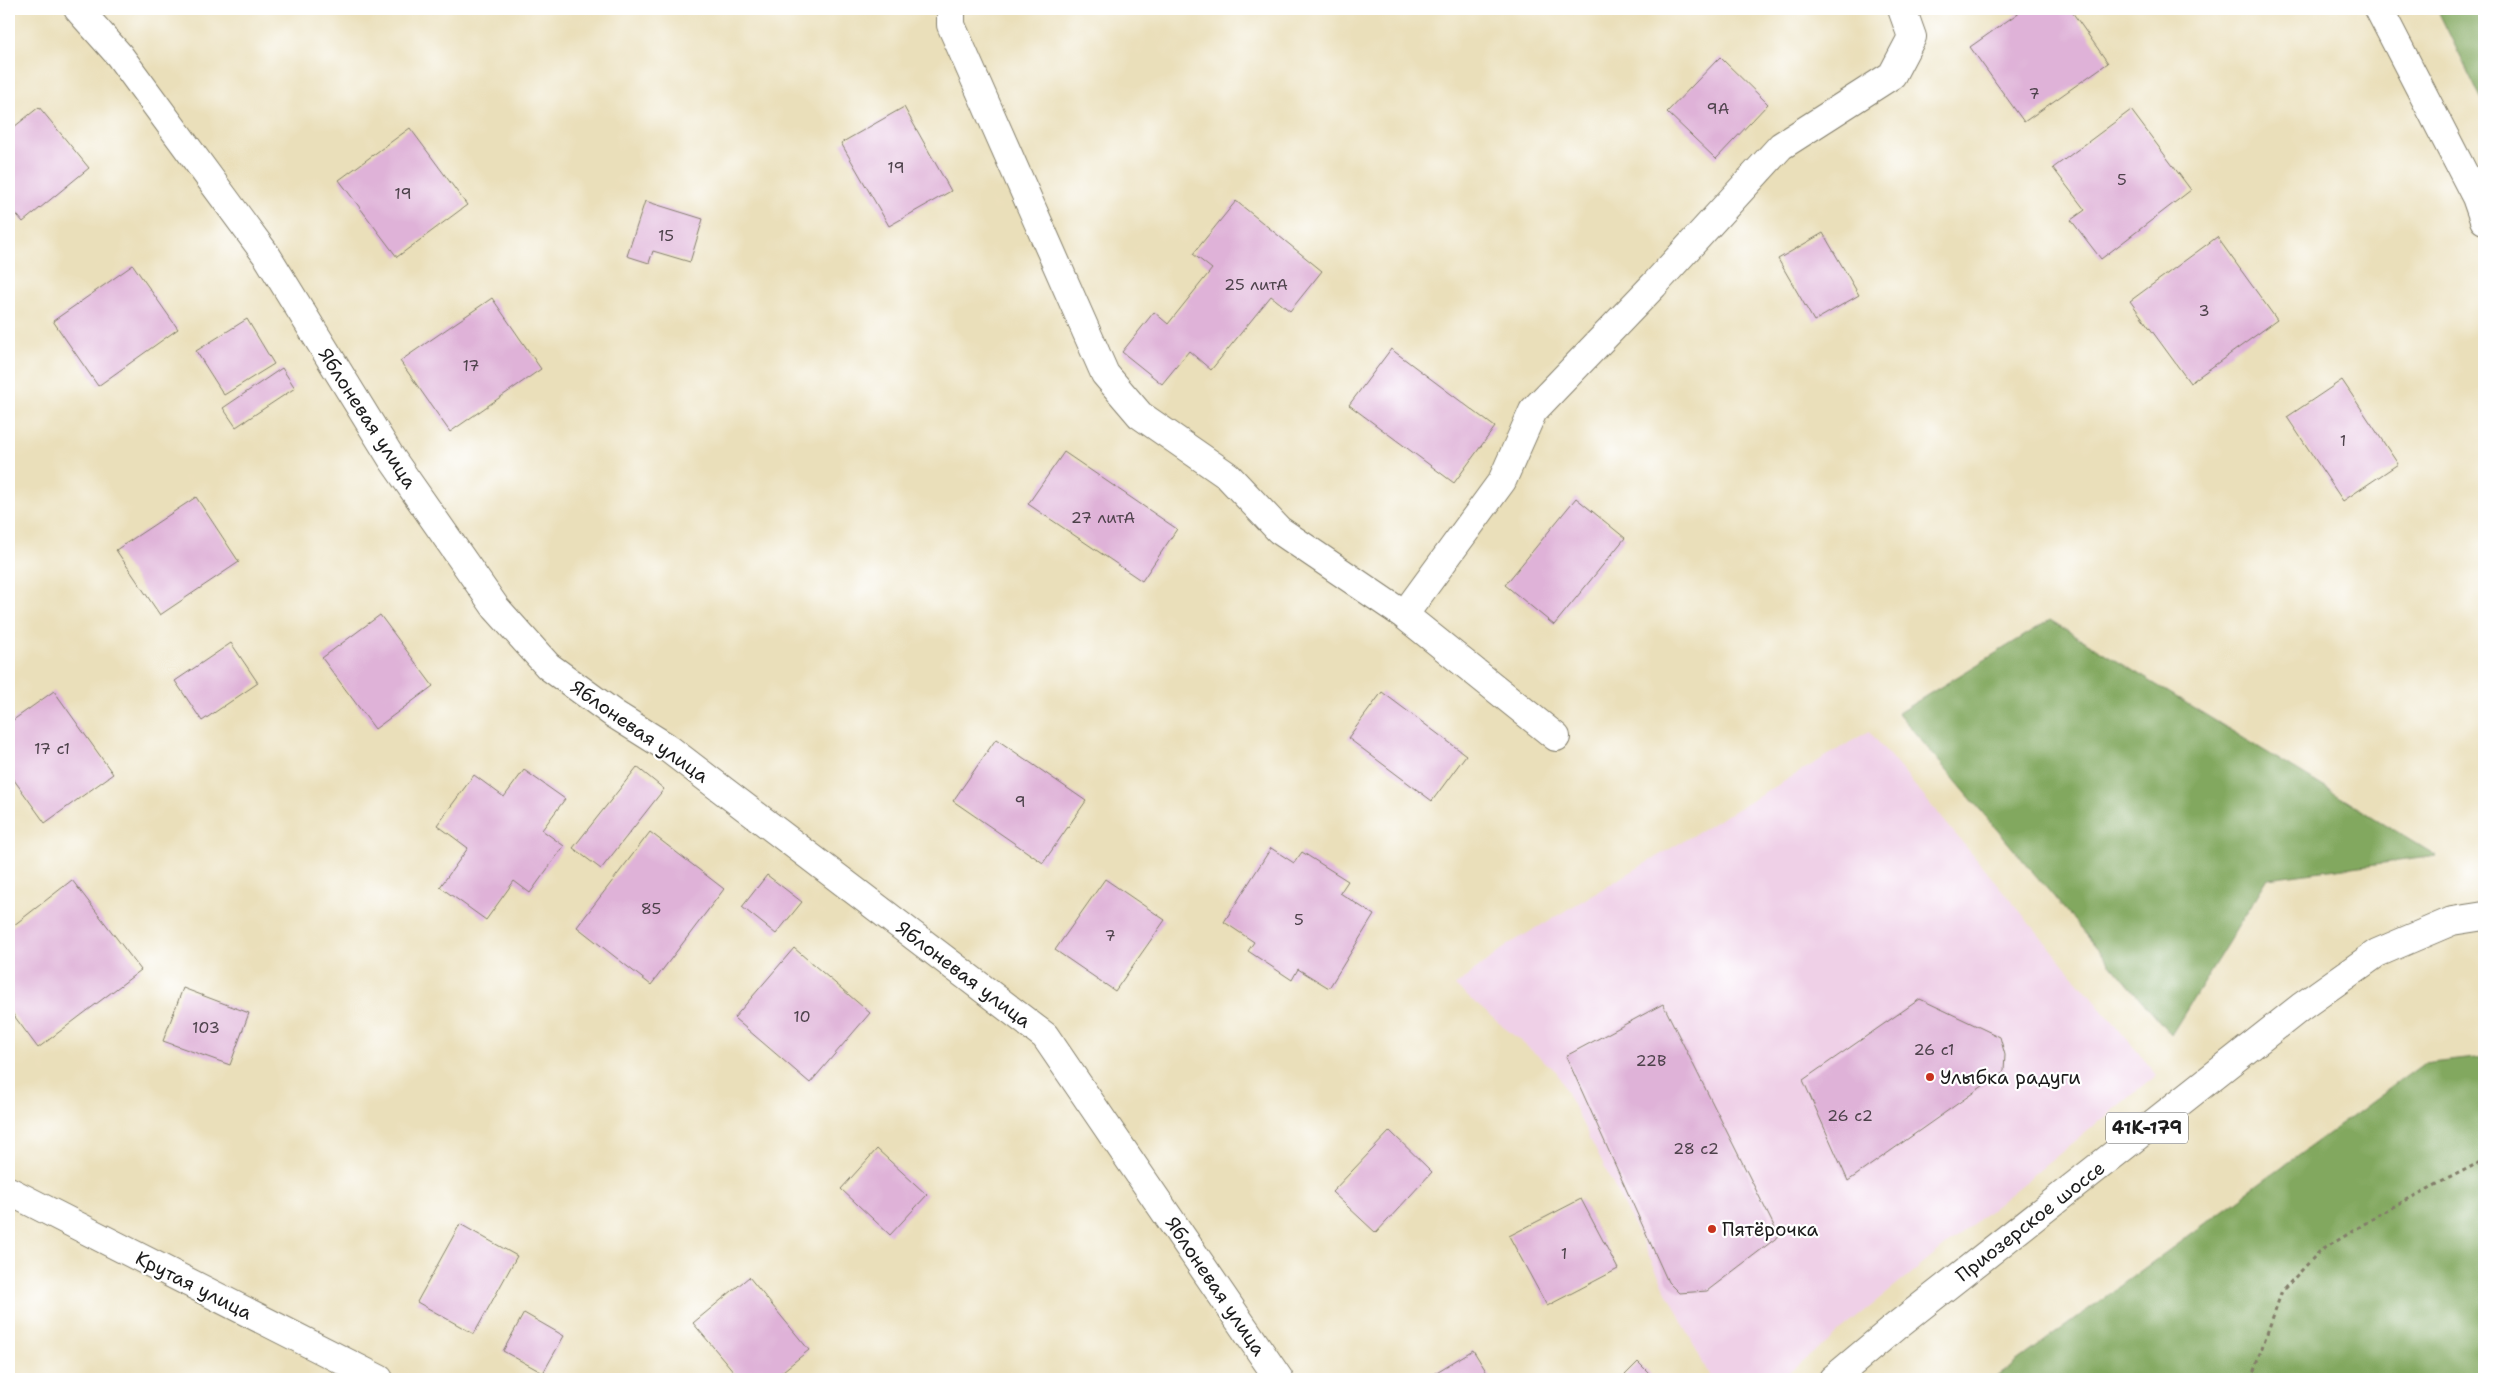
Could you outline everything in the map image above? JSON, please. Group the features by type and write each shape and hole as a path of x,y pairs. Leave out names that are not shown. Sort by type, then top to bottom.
{"street":[{"name":"Яблоневая улица","path":"78,9 119,55 266,256 392,458 496,608 548,666 614,714 665,746 1045,1036 1279,1379"},
{"path":"951,9 951,25 1105,374 1140,415 1228,476 1279,530 1404,615 1556,737"},
{"path":"1404,615 1502,480 1533,411 1654,285 1781,146 1892,75 1912,37 1902,9"},
{"path":"2380,9 2476,197 2484,220"},
{"name":"Приозерское шоссе","path":"1833,1379 1895,1327 2301,1006 2377,954 2452,921 2484,916"},
{"name":"Крутая улица","path":"9,1192 379,1379"}],"path":[{"path":"2251,1379 2282,1291 2319,1252 2386,1211 2484,1160"}],"shaded area":[{"path":"1869,731 2157,1075 1781,1379 1711,1379 1556,1071 1455,986 1509,944"}],"green space":[{"path":"2437,9 2484,9 2484,105"},
{"path":"2050,620 2437,856 2268,878 2171,1035 1898,713"},
{"path":"2484,1057 2484,1379 1993,1379 2423,1064"}],"building":[{"path":"2024,9 2070,9 2108,63 2024,122 1970,47"},
{"path":"1720,57 1768,104 1716,159 1667,112"},
{"path":"39,107 89,168 23,222 9,205 9,131"},
{"path":"904,107 951,191 889,226 841,143"},
{"path":"2131,110 2191,190 2101,259 2071,220 2085,210 2053,168"},
{"path":"410,128 467,205 397,257 339,180"},
{"path":"645,201 703,219 690,262 653,251 649,263 627,256"},
{"path":"1236,201 1322,271 1290,311 1271,296 1211,370 1189,351 1162,384 1122,352 1154,312 1168,324 1212,269 1193,254"},
{"path":"1823,233 1859,295 1814,321 1778,259"},
{"path":"2217,237 2277,320 2190,383 2130,301"},
{"path":"133,265 178,329 98,386 53,321"},
{"path":"492,298 541,369 450,432 400,361"},
{"path":"247,319 274,364 224,395 196,351"},
{"path":"1391,349 1495,427 1454,483 1349,405"},
{"path":"282,368 295,388 236,427 223,408"},
{"path":"2342,380 2398,464 2343,501 2287,417"},
{"path":"1064,452 1177,529 1142,581 1028,504"},
{"path":"196,497 239,562 160,615 116,550"},
{"path":"1576,498 1625,538 1554,625 1505,585"},
{"path":"380,615 433,686 375,729 322,658"},
{"path":"231,643 258,683 202,721 175,681"},
{"path":"54,691 113,774 45,823 9,773 9,723"},
{"path":"1382,692 1466,755 1432,801 1348,738"},
{"path":"996,739 1086,801 1043,863 953,801"},
{"path":"637,767 664,789 601,869 573,848"},
{"path":"524,770 565,799 542,830 564,846 530,893 514,881 486,920 440,887 468,848 437,825 474,775 504,797"},
{"path":"650,832 724,889 651,985 577,927"},
{"path":"1271,848 1294,863 1302,852 1348,881 1340,893 1374,915 1329,988 1298,969 1292,980 1248,951 1254,942 1224,922"},
{"path":"767,875 802,902 776,934 742,907"},
{"path":"1105,879 1165,920 1115,991 1055,950"},
{"path":"72,880 141,970 38,1048 9,1009 9,929"},
{"path":"794,948 870,1013 810,1083 734,1018"},
{"path":"183,988 249,1013 230,1065 163,1041"},
{"path":"1920,999 2000,1037 2005,1055 2004,1071 1848,1181 1803,1080"},
{"path":"1663,1004 1779,1236 1707,1291 1679,1293 1668,1282 1566,1056"},
{"path":"1390,1131 1432,1172 1376,1233 1332,1192"},
{"path":"877,1149 927,1195 890,1235 841,1189"},
{"path":"1581,1199 1618,1269 1547,1306 1509,1236"},
{"path":"460,1224 517,1256 474,1334 417,1302"},
{"path":"749,1277 809,1350 773,1379 740,1379 693,1323"},
{"path":"524,1313 564,1336 543,1373 503,1351"},
{"path":"1473,1350 1491,1379 1425,1379"},
{"path":"1638,1362 1655,1379 1621,1379"}],"place":[{"name":"Улыбка радуги","path":"1930,1077"},
{"name":"Пятёрочка","path":"1712,1229"}]}
